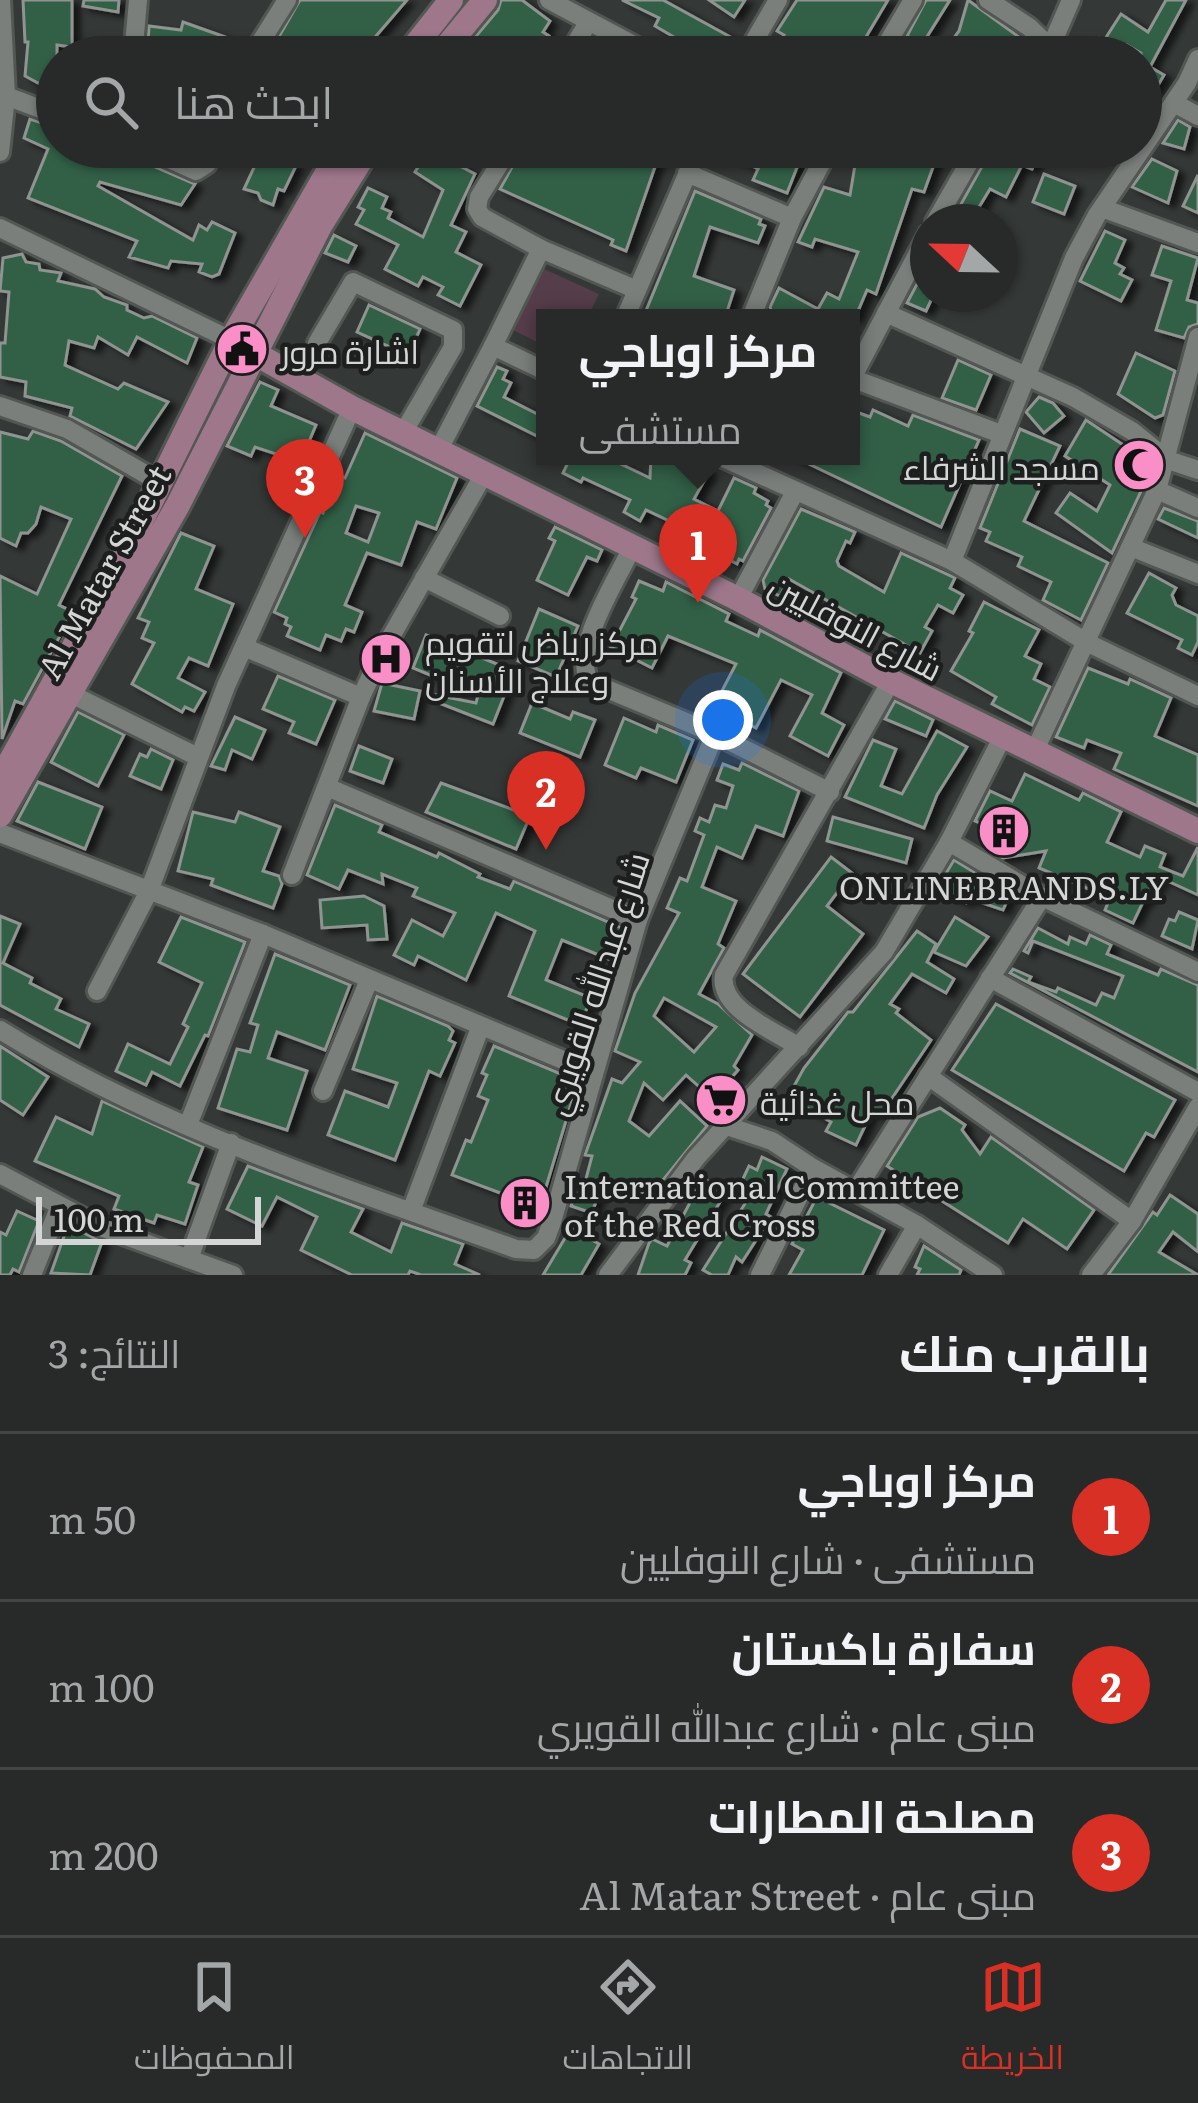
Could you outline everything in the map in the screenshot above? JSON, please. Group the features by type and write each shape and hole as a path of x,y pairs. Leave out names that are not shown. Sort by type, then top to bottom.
{"main road":[{"path":"423,36 451,0"},
{"path":"455,36 485,0"},
{"path":"242,347 332,168"},
{"path":"242,347 356,168"},
{"name":"شارع النوفليين","path":"242,347 891,682 1198,831"},
{"name":"Al Matar Street","path":"0,780 161,483 242,347"},
{"name":"Al Matar Street","path":"0,815 178,505 242,347"}],"street":[{"path":"0,152 6,97 1,0"},
{"path":"136,36 139,0"},
{"path":"264,36 287,0"},
{"path":"549,0 614,36"},
{"path":"757,36 778,0"},
{"path":"892,36 913,0"},
{"path":"1060,36 1071,0"},
{"path":"1000,3 1038,36"},
{"path":"580,36 588,23"},
{"path":"1162,120 1198,59"},
{"path":"6,97 36,108"},
{"path":"1174,103 1198,116"},
{"path":"497,168 479,196 477,208 482,217 541,249 637,290"},
{"path":"629,309 689,168"},
{"path":"755,309 791,218 818,168"},
{"path":"945,204 966,168"},
{"path":"952,561 1074,258 1129,168"},
{"path":"687,173 791,218"},
{"path":"1102,208 1198,243"},
{"path":"0,228 242,347"},
{"path":"438,451 541,249"},
{"path":"860,363 910,268"},
{"path":"317,343 352,282 453,330 453,346 403,433"},
{"path":"886,313 1103,414 1168,460 1198,470"},
{"path":"1034,752 1157,490 1192,385 1198,338"},
{"path":"493,346 536,367"},
{"path":"860,381 1001,434"},
{"path":"0,406 67,429 161,483"},
{"path":"97,991 149,891 244,647 352,407"},
{"path":"738,465 952,561 1088,643 1198,696"},
{"path":"292,875 362,697 484,474"},
{"path":"1157,490 1198,508"},
{"path":"738,599 795,492"},
{"path":"632,548 583,653 584,672 600,688 716,734 830,792"},
{"path":"1133,548 1198,574"},
{"path":"424,578 500,616"},
{"path":"244,647 362,697"},
{"path":"799,1047 732,1003 722,983 891,682"},
{"path":"71,694 198,758"},
{"name":"شارع عبدالله القويري","path":"411,1211 516,1249 534,1250 546,1238 638,920 716,734"},
{"path":"608,1275 724,1125 884,952 1004,736"},
{"path":"327,787 638,920"},
{"path":"0,833 263,934 594,1073"},
{"path":"949,842 1042,897 1198,972"},
{"path":"856,1190 1042,897"},
{"path":"188,1125 263,934"},
{"path":"990,978 1198,1092"},
{"path":"323,1091 369,980"},
{"path":"0,1030 110,1093 411,1211 480,1028"},
{"path":"928,1076 1132,1221"},
{"path":"1091,1275 1132,1221 1198,1107"},
{"path":"724,1125 772,1141 993,1275"},
{"path":"189,1259 231,1143"},
{"path":"760,1275 813,1168"},
{"path":"2,1183 233,1275"},
{"path":"32,1275 59,1208"},
{"path":"888,1275 917,1225"}],"shaded area":[{"path":"542,268 599,294 592,309 536,309 536,342 511,329"}],"building":[{"path":"23,0 72,0 72,36 36,36 36,82 25,76"},
{"path":"84,0 119,0 118,12 83,6"},
{"path":"300,0 407,0 376,36 279,36"},
{"path":"501,0 522,0 550,21 543,32 549,36 476,36"},
{"path":"622,0 663,0 729,36 672,36 655,26 659,18"},
{"path":"709,0 745,0 734,17"},
{"path":"797,0 888,0 867,36 783,36 777,31"},
{"path":"926,0 950,0 927,36 907,36"},
{"path":"968,0 1018,36 955,36"},
{"path":"1166,0 1186,0 1162,45 1162,36 1107,36 1121,14 1148,32"},
{"path":"183,22 222,36 148,36 149,26 181,30"},
{"path":"30,119 36,121 36,144 24,138"},
{"path":"1178,120 1190,127 1184,149 1163,143"},
{"path":"1162,164 1177,171 1168,203 1132,187 1146,168 1162,168"},
{"path":"40,168 158,168 195,184 181,205 100,182 98,186 193,240 199,225 207,230 212,222 235,233 219,274 212,277 199,272 202,264 171,261 168,268 129,257 137,241 28,198"},
{"path":"254,168 295,168 284,191 278,189 273,205 244,189"},
{"path":"418,168 464,168 475,174 451,225 466,232 456,252 481,265 460,306 438,295 443,287 423,277 418,286 385,269 398,245 356,224 368,188 387,197 382,208 391,212 388,218 423,237 443,190 415,172"},
{"path":"512,168 655,168 626,251 611,245 613,240 500,189"},
{"path":"797,168 787,193 753,180 758,169"},
{"path":"854,168 933,168 924,192 912,189 876,294 867,290 859,309 818,309 827,293 839,299 858,252 815,239 812,247 798,242 824,187 850,195"},
{"path":"981,168 1020,168 1006,197 990,189 981,204 961,204"},
{"path":"1044,174 1075,186 1064,214 1033,202"},
{"path":"1198,175 1198,213 1183,206"},
{"path":"695,191 761,219 759,224 765,226 758,243 710,227 694,276 734,290 728,309 647,309"},
{"path":"1105,231 1125,240 1115,263 1124,268 1120,274 1132,280 1121,301 1080,281"},
{"path":"334,235 356,246 348,262 325,253"},
{"path":"1162,246 1198,258 1187,300 1198,303 1198,324 1189,327 1184,338 1156,330 1171,281 1152,275"},
{"path":"22,254 26,262 39,264 40,270 61,273 58,281 95,289 127,305 127,310 144,318 152,316 197,338 187,363 137,337 128,355 98,337 94,348 69,341 65,365 118,389 124,383 168,402 136,449 70,416 72,408 25,396 26,382 0,377 9,292 0,291 3,258"},
{"path":"779,288 818,309 771,309"},
{"path":"369,305 420,329 413,345 399,351 357,332"},
{"path":"1136,353 1175,371 1163,415 1155,418 1118,394"},
{"path":"958,360 991,375 976,410 942,398"},
{"path":"497,367 507,371 503,379 511,383 504,397 536,413 536,436 477,406"},
{"path":"260,382 278,390 271,406 316,425 302,458 294,460 255,447 251,456 227,446"},
{"path":"1039,397 1053,403 1064,416 1044,433 1026,412"},
{"path":"873,410 908,426 913,415 979,440 941,527 811,465 860,465 860,413 870,417"},
{"path":"1086,420 1150,463 1112,553 1056,513 1070,493 1097,511 1110,485 1065,456"},
{"path":"1020,429 1060,446 1024,521 1108,563 1081,620 1043,600 1051,582 1018,566 1022,557 986,541 990,532 980,528"},
{"path":"33,431 61,441 122,476 59,605 73,612 23,704 15,701 2,739 0,576 37,594 71,519 41,507 36,524 28,533 21,533 16,546 0,538 0,432 28,439"},
{"path":"365,433 457,478 436,529 417,522 401,565 367,553 345,605 362,612 354,632 346,629 341,641 326,635 320,650 287,636 291,627 285,624 287,618 274,612 323,513 336,475 345,478","holes":["356,506 379,513 368,542 346,533"]},
{"path":"567,465 623,465 650,478 651,465 701,465 709,472 694,499 718,511 734,478 756,488 754,493 771,508 737,564 705,547 709,540 646,510 640,521 624,512 630,500 563,473"},
{"path":"1164,508 1198,521 1198,538 1158,519"},
{"path":"801,509 855,532 850,543 846,541 839,566 884,592 901,553 955,578 950,588 963,595 953,613 938,605 925,627 932,631 920,653 789,579 780,596 765,589 763,580"},
{"path":"555,527 602,550 597,561 587,557 568,595 537,580 555,541 549,538"},
{"path":"181,533 214,546 196,589 233,604 208,666 189,658 178,678 205,692 194,711 185,707 182,712 132,684 154,643 142,638 149,622 138,618"},
{"path":"1149,573 1176,588 1172,595 1176,605 1198,616 1198,642 1192,655 1178,648 1182,640 1127,613"},
{"path":"639,581 663,591 666,582 729,614 726,621 758,636 760,630 841,673 822,713 844,725 828,756 790,736 812,695 781,680 756,728 714,706 736,664 668,636 652,668 611,647 636,599 632,597"},
{"path":"984,602 1039,630 1025,656 1041,664 1034,679 1050,687 1032,725 992,704 996,697 951,671"},
{"path":"539,609 578,626 556,677 518,661"},
{"path":"426,635 514,671 493,724 434,701 436,695 476,703 478,695 413,668"},
{"path":"1088,668 1128,684 1130,679 1171,698 1155,736 1198,755 1198,806 1114,769 1121,753 1087,740 1084,748 1056,737"},
{"path":"278,676 335,700 316,744 289,733 294,722 263,709"},
{"path":"382,683 420,691 414,719 374,711"},
{"path":"895,701 933,720 926,736 885,719"},
{"path":"532,703 570,719 573,712 595,720 580,757 520,733"},
{"path":"78,712 124,735 98,786 51,762"},
{"path":"235,717 265,730 252,759 232,750 225,770 211,766"},
{"path":"624,718 656,732 658,725 693,740 676,782 641,768 636,778 605,765"},
{"path":"937,731 967,747 937,795 924,828 845,797 873,740 896,749 881,786 902,794"},
{"path":"359,746 392,759 383,783 350,771"},
{"path":"151,749 173,760 161,789 130,776 140,754 147,757"},
{"path":"742,763 799,791 783,836 756,826 742,858 717,847 702,887 736,901 718,944 724,948 699,994 718,1004 752,1035 734,1066 738,1070 713,1099 686,1075 663,1100 644,1083 629,1121 649,1136 680,1101 707,1126 659,1185 651,1180 639,1198 602,1184 592,1213 571,1206 575,1192 582,1194 592,1156 585,1155 612,1079 622,1083 640,1062 615,1051 635,993 679,913 667,908 680,878 687,881 704,835 695,831 700,818 709,822 715,805 726,808 733,786 717,780 723,764 739,770","holes":["664,998 716,1027 694,1052 654,1016"]},
{"path":"1025,774 1079,800 1083,793 1121,812 1107,842 1140,857 1145,846 1165,854 1160,867 1183,876 1198,847 1198,895 1161,878 1157,889 1150,886 1149,898 1133,923 1105,910 1110,898 1039,868 1046,851 1003,858 987,849 997,830 975,821 990,791 1012,801"},
{"path":"38,782 102,807 85,849 17,821"},
{"path":"441,783 530,816 516,849 426,812"},
{"path":"335,805 382,825 379,832 437,857 439,853 480,874 478,877 510,889 514,881 622,928 611,960 562,940 546,980 591,998 580,1025 509,996 535,931 496,913 466,980 418,956 414,965 394,955 412,920 443,936 455,913 413,896 417,888 382,874 383,884 348,870 339,889 307,875"},
{"path":"193,812 235,822 239,812 280,827 263,871 279,876 282,884 273,908 211,885 213,879 178,871"},
{"path":"833,817 912,839 906,863 827,841"},
{"path":"831,857 852,873 827,906 863,934 800,1017 743,974"},
{"path":"954,860 1010,894 1003,910 968,898 966,903 937,888"},
{"path":"364,896 384,906 387,939 368,940 367,925 322,928 320,900"},
{"path":"1179,912 1198,920 1192,949 1162,936 1169,919 1175,921"},
{"path":"0,916 20,924 3,963 61,999 56,1009 89,1024 79,1047 0,1005"},
{"path":"181,917 245,942 208,1036 180,1086 152,1072 146,1085 116,1071 128,1044 170,1064 202,983 159,962"},
{"path":"955,917 988,937 966,966 934,952"},
{"path":"1038,928 1068,944 1070,937 1086,944 1090,935 1111,945 1107,954 1198,985 1198,1072 1010,973 1013,969 1031,977 1028,982 1056,992 1058,988 1096,1005 1102,993 1114,998 1123,976 1033,941 1028,953 1024,951"},
{"path":"917,931 936,944 927,962 954,979 946,993 912,974 890,1004 931,1040 880,1116 872,1111 856,1145 826,1131 831,1122 788,1097 804,1068"},
{"path":"275,954 350,985 325,1050 277,1032 268,1058 307,1071 287,1130 218,1108 237,1049 250,1052 258,1025 250,1023"},
{"path":"377,996 448,1026 453,1031 449,1040 455,1043 440,1076 429,1071 395,1160 328,1135 345,1091 388,1107 397,1083 353,1069"},
{"path":"996,1004 1175,1100 1154,1137 1146,1133 1124,1171 952,1070"},
{"path":"0,1046 48,1077 23,1115 0,1100"},
{"path":"494,1046 578,1081 543,1197 515,1187 511,1197 452,1175 488,1100 478,1096"},
{"path":"102,1101 203,1147 189,1182 198,1185 185,1224 157,1215 154,1223 114,1209 119,1196 35,1161 56,1117 92,1134"},
{"path":"940,1108 965,1125 962,1130 980,1154 991,1137 1094,1210 1067,1249 1023,1219 1008,1243 887,1166 918,1117"},
{"path":"762,1157 787,1169 766,1214 771,1217 742,1262 736,1257 728,1275 712,1275 703,1270 753,1191 740,1185 749,1166 757,1170"},
{"path":"248,1166 363,1209 351,1232 391,1252 402,1223 463,1244 455,1264 480,1275 410,1271 408,1275 352,1275 301,1250 317,1217 277,1197 262,1226 227,1209"},
{"path":"703,1178 726,1192 685,1260 691,1263 685,1275 638,1275 649,1243 652,1239 667,1246"},
{"name":"International Committee of the Red Cross","path":"513,1193 541,1210 539,1218 508,1206"},
{"path":"1170,1195 1198,1214 1198,1252 1173,1232 1159,1252 1198,1275 1108,1275 1153,1212 1157,1215"},
{"path":"817,1197 884,1230 862,1275 789,1275 803,1250 792,1244"},
{"path":"17,1211 39,1221 19,1272 13,1269 10,1275 0,1275 0,1232 6,1235"},
{"path":"68,1225 102,1242 90,1275 51,1273"},
{"path":"571,1228 599,1244 581,1275 543,1275"},
{"path":"924,1246 961,1270 959,1275 917,1275 920,1269 915,1267"}],"place":[{"name":"اشارة مرور","path":"242,349"},
{"name":"مسجد الشرفاء","path":"1139,465"},
{"name":"مصلحة المطارات","path":"305,538"},
{"name":"مركز اوباجي","path":"698,603"},
{"name":"مركز رياض لتقويم وعلاج الأسنان","path":"386,659"},
{"name":"ONLINEBRANDS.LY","path":"1004,831"},
{"name":"سفارة باكستان","path":"546,850"},
{"name":"محل غذائية","path":"721,1100"},
{"name":"International Committee of the Red Cross","path":"525,1203"}]}
